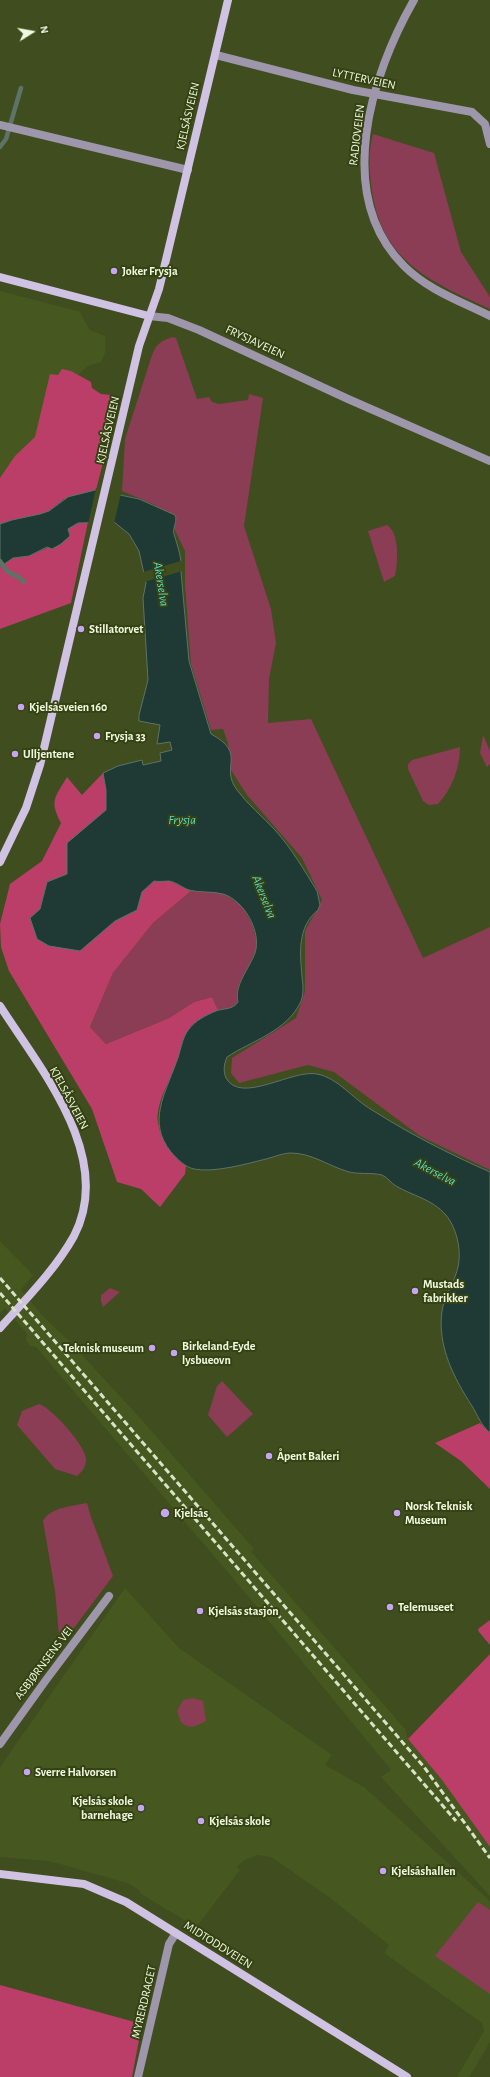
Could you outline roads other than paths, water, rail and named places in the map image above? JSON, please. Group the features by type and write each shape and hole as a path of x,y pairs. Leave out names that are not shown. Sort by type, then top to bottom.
{"main road":[{"name":"KJELSÅSVEIEN","path":"0,862 26,808 40,765 139,346 159,289 228,0"},
{"name":"FRYSJAVEIEN","path":"0,277 149,316"},
{"name":"KJELSÅSVEIEN","path":"0,1006 55,1092 73,1128 83,1155 87,1189 81,1218 64,1252 42,1281 0,1328"},
{"name":"MIDTODDVEIEN","path":"0,1874 84,1884 126,1902 407,2077"}],"street":[{"name":"RADIOVEIEN","path":"414,0 394,38 372,104 365,147 364,169 369,205 379,233 396,257 414,275 442,294 490,316"},
{"name":"LYTTERVEIEN","path":"216,55 375,94 472,112 485,124 490,144"},
{"path":"5,127 105,149 188,170"},
{"name":"FRYSJAVEIEN","path":"149,316 168,318 194,327 348,399 490,461"},
{"name":"ASBJØRNSENS VEI","path":"0,1744 109,1596"},
{"name":"MYRERDRAGET","path":"138,2077 169,1944 176,1933"}],"water":[{"name":"Frysja","path":"96,490 139,499 175,515 176,520 174,532 181,562 189,661 211,734 222,741 231,754 232,782 237,790 281,837 298,860 317,891 320,905 318,910 306,924 301,941 303,995 301,1001 295,1011 278,1028 227,1057 224,1068 226,1078 233,1085 243,1088 255,1087 294,1076 307,1074 325,1076 339,1084 365,1105 401,1127 445,1151 490,1172 490,1433 482,1424 453,1373 448,1361 442,1337 442,1311 444,1301 458,1267 459,1251 454,1228 441,1210 429,1201 396,1186 382,1175 350,1172 305,1155 288,1153 230,1167 202,1170 191,1168 181,1162 171,1152 164,1141 160,1130 160,1108 178,1059 184,1037 191,1026 201,1018 216,1011 231,1008 236,1005 238,1002 237,996 240,983 255,953 256,936 250,918 238,903 231,897 223,894 189,890 169,881 154,881 142,892 137,910 115,921 80,951 49,946 37,939 30,918 40,909 47,882 67,874 67,843 106,810 106,790 103,773 118,766 142,760 143,765 161,761 160,753 172,750 170,742 157,744 160,725 139,721 139,715 148,680 143,598 146,583 139,551 129,534 114,522 78,523 68,529 70,536 61,544 52,549 47,547 29,556 13,558 0,567 0,524 49,511 68,497"}],"waterway":[{"path":"0,147 6,139 21,88"},
{"path":"0,561 7,571 24,582"}],"railway":[{"path":"0,1278 424,1767 490,1858"},
{"path":"0,1293 456,1821"}],"place":[{"name":"Joker Frysja","path":"114,271"},
{"name":"Stillatorvet","path":"81,629"},
{"name":"Kjelsåsveien 160","path":"21,707"},
{"name":"Frysja 33","path":"97,736"},
{"name":"Ulljentene","path":"15,754"},
{"name":"Mustads fabrikker","path":"415,1291"},
{"name":"Teknisk museum","path":"152,1348"},
{"name":"Birkeland-Eyde lysbueovn","path":"174,1353"},
{"name":"Åpent Bakeri","path":"269,1456"},
{"name":"Kjelsås","path":"165,1513"},
{"name":"Norsk Teknisk Museum","path":"397,1513"},
{"name":"Telemuseet","path":"390,1607"},
{"name":"Kjelsås stasjon","path":"200,1611"},
{"name":"Sverre Halvorsen","path":"27,1772"},
{"name":"Kjelsås skole barnehage","path":"141,1808"},
{"name":"Kjelsås skole","path":"201,1821"},
{"name":"Kjelsåshallen","path":"383,1871"}],"water label":[{"name":"Akerselva","path":"161,584"},
{"name":"Akerselva","path":"264,897"},
{"name":"Akerselva","path":"435,1172"}]}
